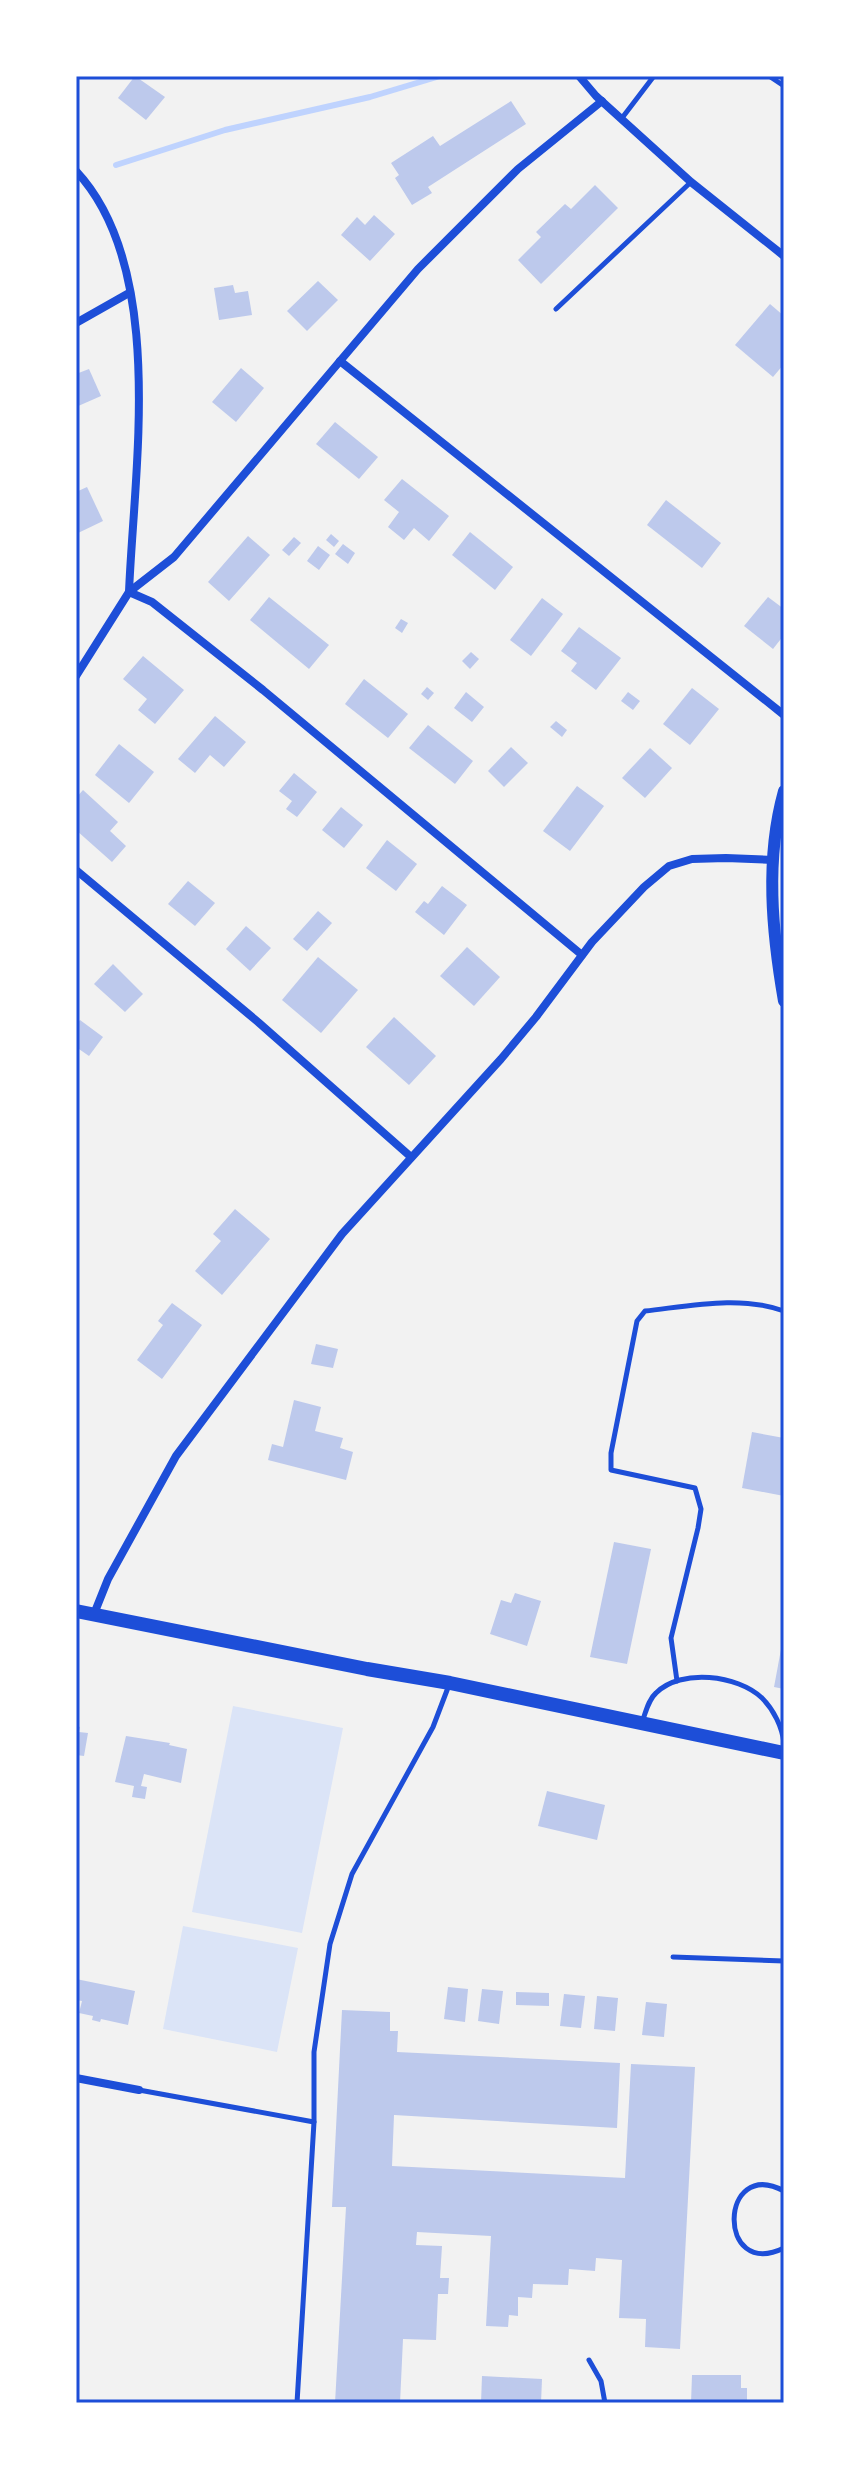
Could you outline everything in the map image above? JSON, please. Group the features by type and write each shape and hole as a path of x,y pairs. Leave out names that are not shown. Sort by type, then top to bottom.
{"main road":[{"path":"76,1611 450,1683 784,1753"}],"street":[{"path":"579,76 691,182 784,256"},
{"path":"76,676 129,592 174,557 418,269 518,169 602,101"},
{"path":"76,171 89,185 115,230 139,338 137,488 129,592"},
{"path":"76,323 129,293"},
{"path":"340,361 784,715"},
{"path":"129,592 152,602 263,690 582,955"},
{"path":"784,791 777,816 773,860 776,947 784,1001"},
{"path":"94,1614 108,1579 176,1456 342,1234 527,1028 582,955 644,887 669,866 692,859 773,860"},
{"path":"76,870 258,1022 411,1157"},
{"path":"76,2078 139,2090"}],"lane":[{"path":"622,118 654,76"},
{"path":"769,76 784,86"},
{"path":"556,309 691,182"},
{"path":"677,1681 671,1638 701,1509 695,1488 611,1470 611,1453 637,1321 645,1311 707,1304 765,1305 784,1311"},
{"path":"641,1723 652,1697 659,1690 677,1681 710,1679 746,1687 763,1699 782,1731 784,1743"},
{"path":"297,2403 308,2180 314,2122 314,2052 330,1944 345,1892 373,1833 433,1727 450,1683"},
{"path":"673,1957 784,1961"},
{"path":"139,2090 314,2122"},
{"path":"784,2191 767,2185 747,2191 739,2198 732,2218 733,2229 745,2246 765,2253 784,2248"},
{"path":"589,2360 601,2381 605,2403"}],"shaded area":[{"path":"233,1706 343,1728 302,1933 192,1912"},
{"path":"183,1926 298,1948 277,2052 163,2029"}],"building":[{"path":"135,76 165,97 146,120 118,98"},
{"path":"511,101 526,124 428,187 432,193 412,205 395,178 399,175 391,163 433,136 440,146"},
{"path":"595,185 618,208 541,284 518,260 541,237 536,232 565,204 571,209"},
{"path":"374,215 395,234 370,261 341,235 357,217 365,225"},
{"path":"318,281 338,300 307,331 287,311"},
{"path":"233,285 235,293 248,291 252,315 219,320 214,288"},
{"path":"770,304 784,316 784,364 773,377 735,345"},
{"path":"241,368 264,388 236,422 212,402"},
{"path":"89,369 101,396 76,407 76,374"},
{"path":"335,422 378,457 359,479 316,444"},
{"path":"402,479 449,516 429,541 414,528 404,540 388,527 399,512 384,500"},
{"path":"87,487 103,521 76,534 76,492"},
{"path":"666,500 721,543 702,568 647,525"},
{"path":"470,532 513,567 495,590 452,555"},
{"path":"331,534 339,541 334,547 326,540"},
{"path":"248,536 270,555 229,601 208,582"},
{"path":"294,537 301,543 289,556 282,550"},
{"path":"343,544 355,553 348,564 335,554"},
{"path":"318,546 330,555 319,570 307,561"},
{"path":"269,597 329,645 309,669 250,620"},
{"path":"768,597 784,609 784,635 773,649 744,626"},
{"path":"542,598 563,614 531,656 510,640"},
{"path":"401,619 408,623 402,633 395,628"},
{"path":"579,627 621,658 596,690 571,671 577,663 561,651"},
{"path":"471,652 479,659 470,669 462,661"},
{"path":"143,656 184,690 155,724 138,710 147,699 123,679"},
{"path":"364,679 408,714 388,738 345,704"},
{"path":"427,687 434,693 428,700 421,694"},
{"path":"692,688 719,709 690,745 663,724"},
{"path":"466,692 484,707 472,722 454,708"},
{"path":"628,692 640,701 633,710 621,701"},
{"path":"215,716 246,742 224,767 210,755 195,773 178,759"},
{"path":"556,721 567,730 562,737 550,727"},
{"path":"428,725 473,761 455,784 409,748"},
{"path":"119,744 154,772 129,803 95,775"},
{"path":"511,747 528,763 504,787 488,771"},
{"path":"650,748 672,768 645,798 622,778"},
{"path":"294,773 317,792 297,817 286,809 292,801 279,791"},
{"path":"577,786 604,806 570,851 543,831"},
{"path":"83,790 118,822 110,831 126,846 112,862 76,830 76,798"},
{"path":"341,807 363,825 344,848 322,830"},
{"path":"387,840 417,864 396,891 366,868"},
{"path":"188,881 215,903 195,926 168,904"},
{"path":"442,886 467,905 444,935 415,912 424,901 428,904"},
{"path":"318,911 332,923 307,951 293,939"},
{"path":"246,926 271,948 250,971 226,949"},
{"path":"467,947 500,977 474,1006 440,976"},
{"path":"318,957 358,990 321,1033 282,1000"},
{"path":"113,964 143,994 125,1012 94,984"},
{"path":"394,1017 436,1056 409,1085 366,1047"},
{"path":"80,1020 103,1037 89,1056 76,1047 76,1025"},
{"path":"235,1209 270,1239 222,1295 195,1271 221,1241 213,1234"},
{"path":"172,1303 202,1325 162,1379 137,1360 163,1325 158,1321"},
{"path":"316,1344 338,1349 333,1368 311,1364"},
{"path":"294,1400 321,1407 315,1431 343,1438 340,1448 353,1452 346,1480 268,1460 272,1444 283,1447"},
{"path":"752,1432 784,1438 784,1496 742,1488"},
{"path":"614,1542 651,1549 627,1664 590,1657"},
{"path":"515,1593 541,1601 527,1646 490,1634 501,1600 511,1603"},
{"path":"784,1644 784,1689 774,1687"},
{"path":"76,1726 80,1727 79,1732 88,1733 84,1756 76,1755"},
{"path":"126,1736 187,1749 181,1783 144,1774 141,1786 147,1787 145,1799 132,1797 134,1786 115,1782"},
{"path":"547,1791 605,1805 597,1840 538,1826"},
{"path":"76,1979 135,1991 128,2025 101,2019 100,2022 92,2020 93,2016 79,2013 82,2001 76,2000"},
{"path":"448,1987 468,1989 465,2022 444,2019"},
{"path":"482,1989 503,1991 499,2024 478,2021"},
{"path":"516,1992 549,1993 549,2006 516,2005"},
{"path":"564,1994 585,1996 581,2028 560,2026"},
{"path":"597,1996 618,1998 615,2031 594,2029"},
{"path":"646,2002 667,2004 664,2037 642,2035"},
{"path":"342,2010 390,2012 390,2031 398,2031 397,2052 620,2063 617,2128 394,2115 392,2166 625,2178 631,2064 695,2067 680,2349 645,2347 646,2319 619,2318 622,2260 596,2258 595,2271 569,2269 568,2285 533,2284 532,2298 518,2297 518,2316 509,2315 508,2327 486,2326 491,2236 417,2232 416,2245 442,2246 440,2278 449,2278 448,2294 438,2294 436,2340 403,2339 400,2403 335,2403 346,2207 332,2207"},
{"path":"692,2375 741,2375 741,2388 747,2388 747,2403 691,2403"},
{"path":"482,2376 542,2379 541,2403 481,2403"}],"waterway":[{"path":"116,165 225,130 370,97 440,76"}]}
